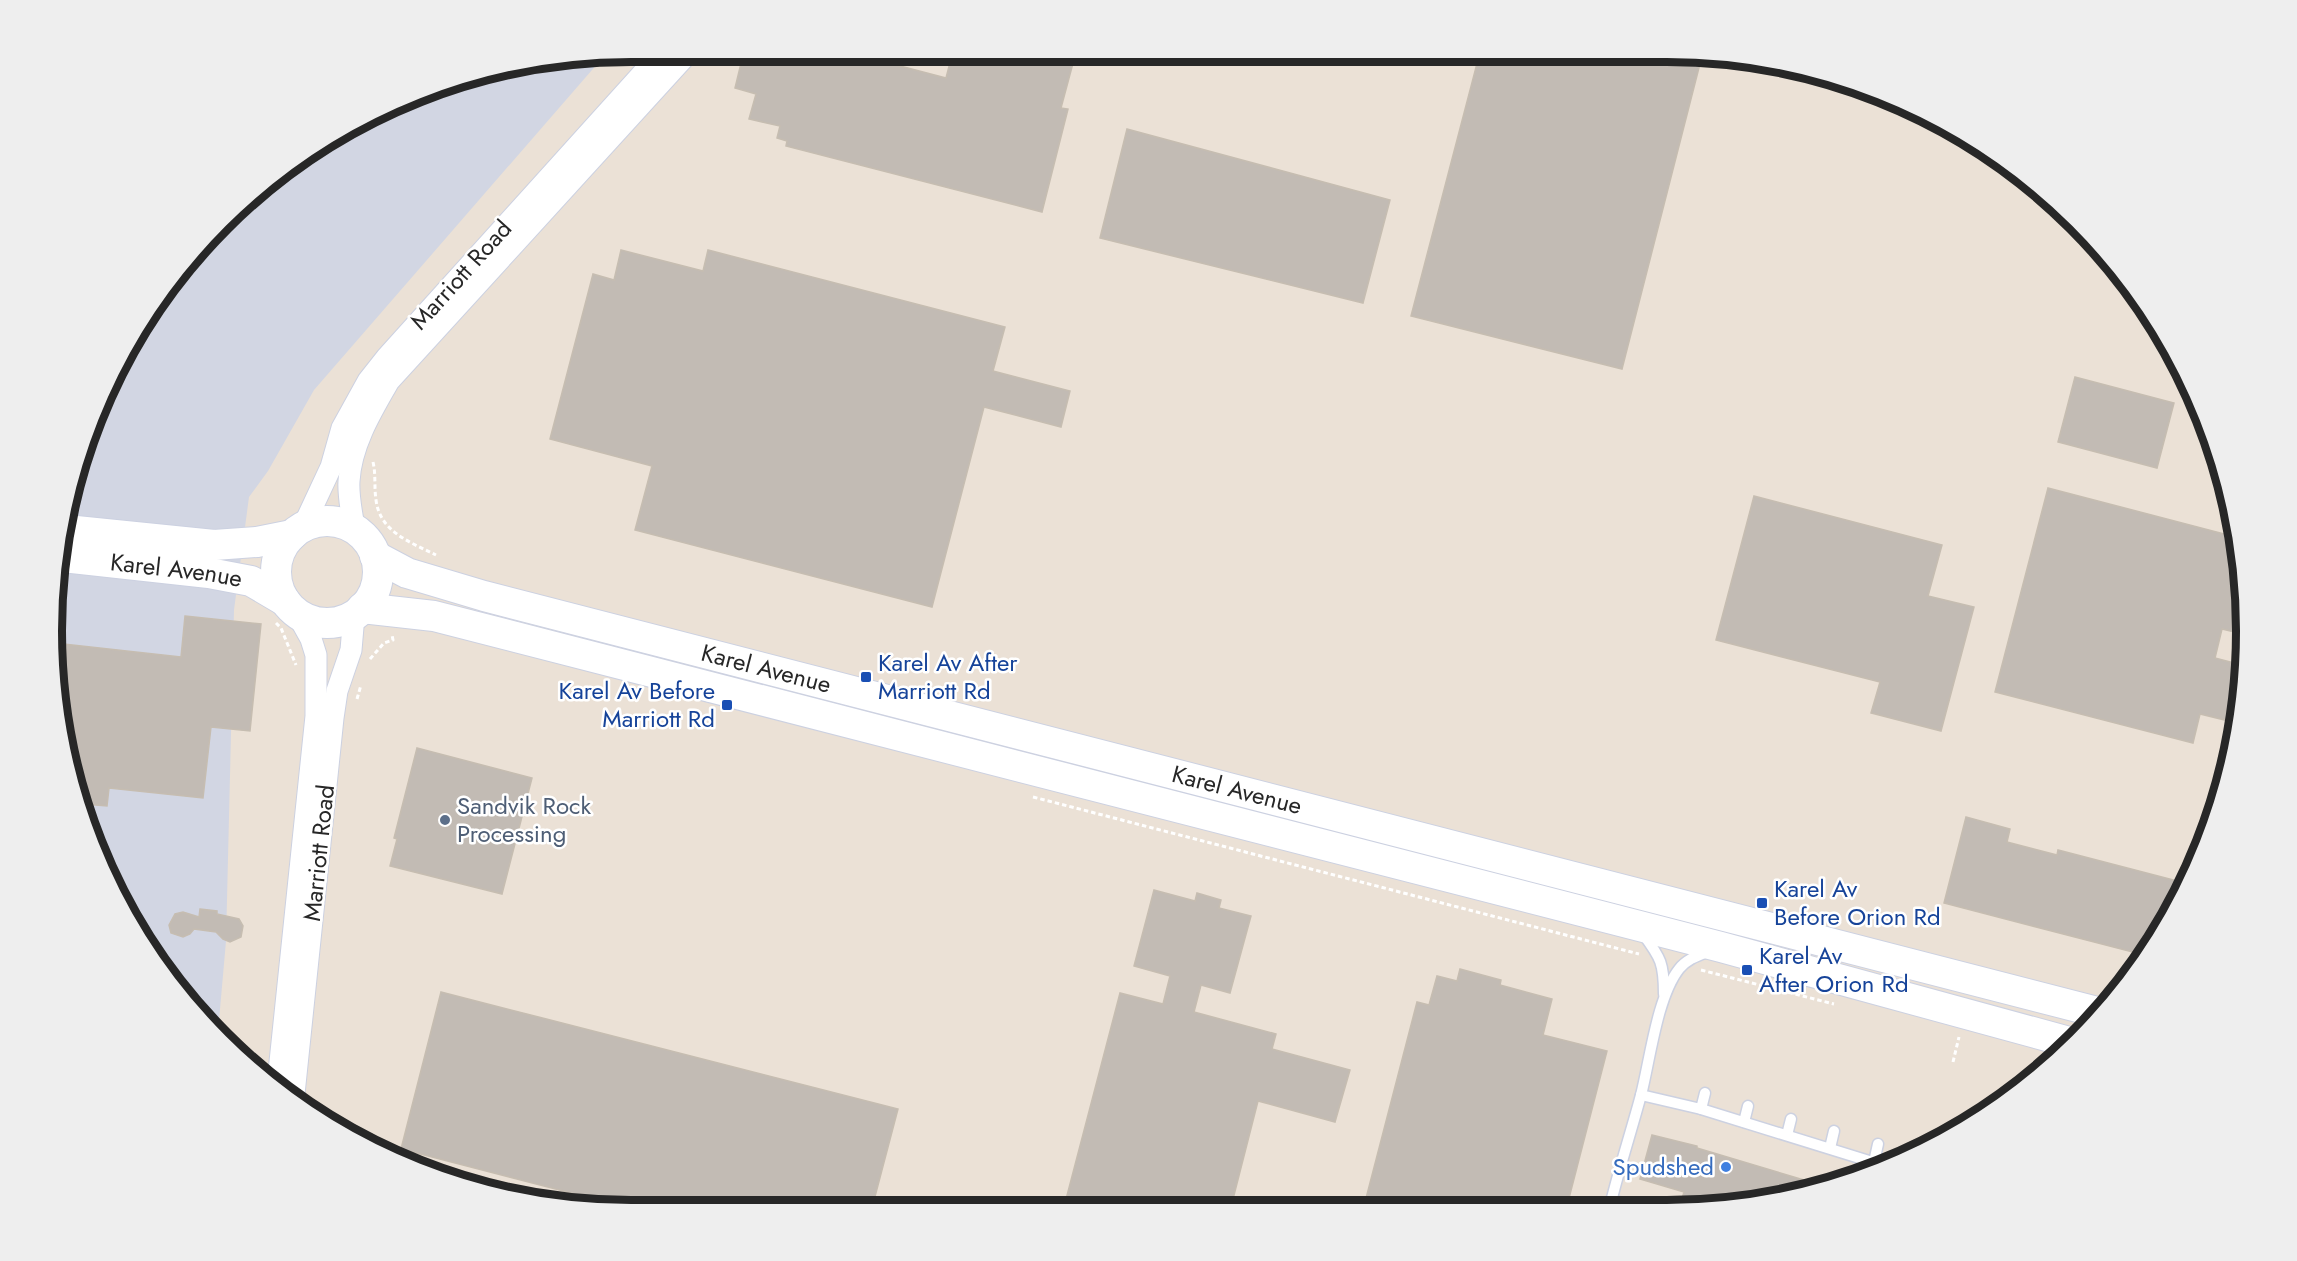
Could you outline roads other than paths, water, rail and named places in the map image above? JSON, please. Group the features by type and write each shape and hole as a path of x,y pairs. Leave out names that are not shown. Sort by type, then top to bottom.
{"main road":[{"name":"Karel Avenue","path":"70,530 214,545 258,542 297,531 315,522 328,521 354,528 370,545 375,556 407,573 484,596 2090,1010"},
{"name":"Karel Avenue","path":"284,610 276,574 280,553 297,531"},
{"path":"358,612 371,597 376,584 378,570 375,556"},
{"name":"Karel Avenue","path":"66,557 219,575 251,581 284,610 324,622 340,621 358,612 434,616 1721,947 2061,1040"},
{"path":"1904,962 1908,975 1964,1000 2017,1028"}],"street":[{"name":"Marriott Road","path":"297,531 331,467 342,428 368,381 387,357 653,62"},
{"name":"Marriott Road","path":"354,528 349,482 351,467 360,435 389,381 680,62"},
{"name":"Marriott Road","path":"278,1077 316,716 316,655 311,639 284,610"},
{"name":"Marriott Road","path":"294,1090 333,718 337,691 351,650 358,612"}],"lane":[{"path":"1636,925 1660,960 1664,970 1664,997"},
{"path":"1611,1200 1641,1095 1664,997 1677,970 1682,965 1689,959 1721,947"},
{"path":"1701,1109 1705,1093"},
{"path":"1641,1095 1701,1109 1871,1161"},
{"path":"1744,1122 1748,1106"},
{"path":"1787,1135 1791,1119"},
{"path":"1830,1148 1834,1131"},
{"path":"1878,1144 1878,1158"}],"place":[{"name":"Karel Av After Marriott Rd","path":"866,677"},
{"name":"Karel Av Before Marriott Rd","path":"727,705"},
{"name":"Sandvik Rock Processing","path":"445,820"},
{"name":"Karel Av Before Orion Rd","path":"1762,903"},
{"name":"Karel Av After Orion Rd","path":"1747,970"},
{"name":"Spudshed","path":"1726,1167"}]}
